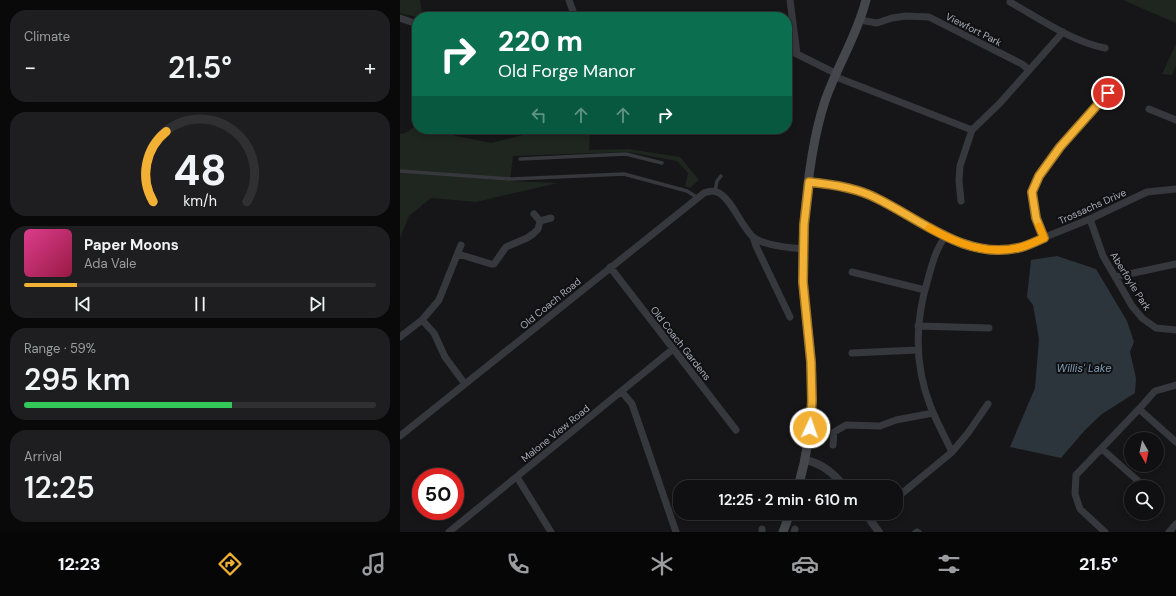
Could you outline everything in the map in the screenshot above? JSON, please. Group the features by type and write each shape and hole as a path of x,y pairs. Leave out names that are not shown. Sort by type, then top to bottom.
{"main road":[{"path":"800,480 805,460 810,428 812,401 811,362 803,282 804,225 815,138 825,101 860,20 866,0"},
{"path":"783,532 787,520"}],"street":[{"path":"569,0 573,12"},
{"path":"790,0 792,12"},
{"path":"1010,2 1063,32 1091,45 1105,48"},
{"path":"792,15 797,54"},
{"name":"Viewfort Park","path":"860,20 877,23 892,18 906,16 929,17 1022,64 1029,70"},
{"path":"400,18 412,22"},
{"path":"961,201 959,181 960,166 972,130 1000,103 1063,32"},
{"path":"792,52 836,76 972,130"},
{"path":"1044,238 1036,218 1032,192 1039,176 1060,147 1108,93"},
{"path":"1149,109 1176,120"},
{"name":"Trossachs Drive","path":"809,182 850,189 876,197 945,237 975,248 1002,250 1016,248 1044,238 1090,219 1148,192 1176,189"},
{"name":"Old Coach Road","path":"400,436 704,193 710,191 715,192"},
{"path":"715,192 719,193 728,202 753,237 790,317"},
{"path":"534,214 540,221"},
{"path":"540,221 551,218"},
{"name":"Aberfoyle Park","path":"1090,219 1103,256 1132,306 1142,318 1156,328 1176,330"},
{"path":"458,254 494,264 506,247 533,234 538,228 540,221"},
{"path":"753,237 787,248 804,249"},
{"path":"945,237 939,246 924,290 918,326 917,350 930,404 952,452"},
{"path":"400,337 422,320 439,300 458,254 460,245"},
{"path":"1115,277 1176,264"},
{"name":"Old Coach Gardens","path":"610,267 736,430"},
{"path":"852,272 924,290"},
{"path":"422,320 434,333 445,357 465,384"},
{"path":"918,326 989,328"},
{"name":"Malone View Road","path":"449,532 674,350"},
{"path":"852,353 917,350"},
{"path":"1105,532 1080,509 1075,494 1076,475 1102,449 1154,391 1176,385"},
{"path":"622,392 632,404 676,532"},
{"path":"903,493 952,452 968,433 988,404"},
{"path":"1139,409 1176,442"},
{"path":"834,445 834,432 846,425 880,426 896,420 934,413"},
{"path":"1102,449 1137,480"},
{"path":"805,460 820,464 829,470 838,480"},
{"path":"517,477 551,532"},
{"path":"870,520 879,532"},
{"path":"1169,532 1176,524"}],"lane":[{"path":"520,159 626,154 662,163"},
{"path":"400,171 511,179 624,174 687,191 698,198"},
{"path":"715,192 717,181 720,176"},
{"path":"914,532 917,530 920,532"}],"shaded area":[{"path":"400,0 420,0 422,12 412,12 412,16 400,13"},
{"path":"1123,0 1176,0 1176,23"},
{"path":"1176,44 1176,66 1172,75 1162,74"},
{"path":"412,128 412,134 452,134 491,143 528,134 590,134 589,150 628,149 680,157 699,180 690,188 685,186 688,173 677,161 628,152 513,156 510,181 558,183 476,202 431,198 409,216 400,238 400,134"}],"water":[{"name":"Willis' Lake","path":"1057,256 1096,269 1127,321 1134,342 1130,352 1136,378 1135,393 1102,414 1085,430 1061,458 1010,447 1035,388 1039,339 1033,305 1027,297 1031,260"}],"slow traffic":[{"path":"929,228 945,237 975,248 1002,250 1021,247 1044,238 1039,226"}],"route":[{"path":"810,428 812,401 811,362 803,282 804,225 809,182 850,189 876,197 945,237 975,248 1002,250 1021,247 1044,238 1036,218 1032,192 1039,176 1060,147 1108,93"}]}
